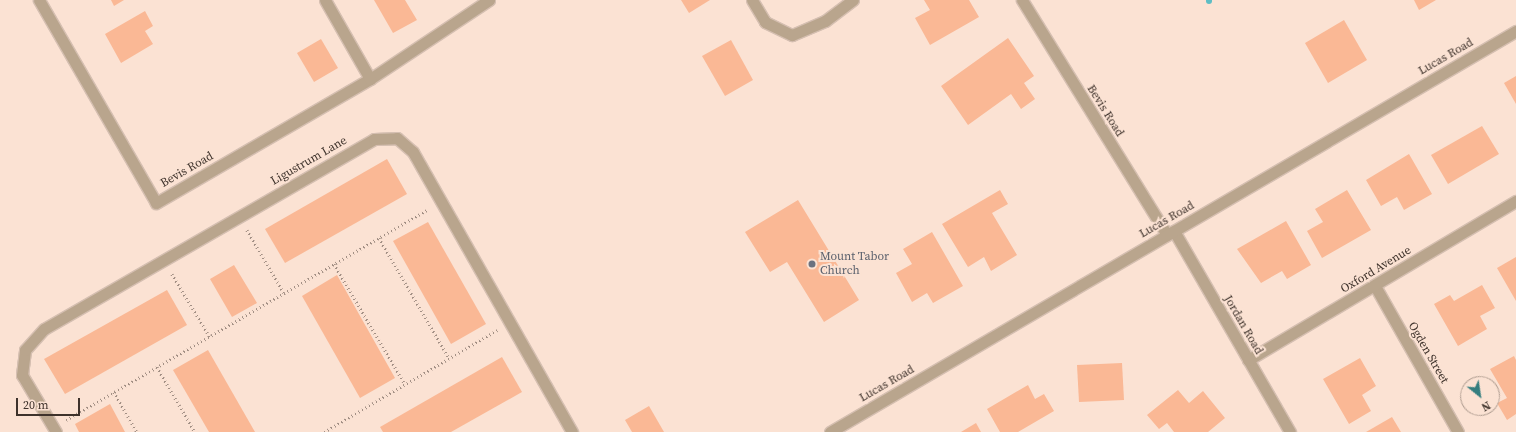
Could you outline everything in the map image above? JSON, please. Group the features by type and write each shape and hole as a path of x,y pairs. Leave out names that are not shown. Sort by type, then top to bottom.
{"street":[{"name":"Bevis Road","path":"39,0 156,203 370,79 489,0"},
{"path":"325,0 370,79"},
{"path":"752,0 765,22 792,35 825,21 853,0"},
{"name":"Bevis Road","path":"1022,0 1170,233"},
{"name":"Lucas Road","path":"835,431 1516,31"},
{"name":"Ligustrum Lane","path":"55,430 22,375 25,350 44,329 374,139 397,138 413,152 572,432"},
{"name":"Oxford Avenue","path":"1248,360 1516,201"},
{"name":"Jordan Road","path":"1170,233 1248,360 1290,432"},
{"name":"Ogden Street","path":"1375,286 1458,432"}],"path":[{"path":"55,430 114,392 441,202"},
{"path":"239,216 284,293"},
{"path":"379,238 448,358"},
{"path":"163,260 210,336"},
{"path":"334,264 405,384"},
{"path":"324,432 509,322"},
{"path":"157,367 195,432"},
{"path":"114,392 138,432"}],"building":[{"path":"111,0 124,0 114,6"},
{"path":"374,0 405,0 417,20 393,33"},
{"path":"681,0 710,0 689,13"},
{"path":"924,0 969,0 979,17 930,45 915,18 930,10"},
{"path":"1414,0 1436,0 1419,10"},
{"path":"145,11 153,26 145,31 153,44 121,63 105,34"},
{"path":"1344,20 1367,60 1328,83 1305,43"},
{"path":"1008,38 1034,76 1024,83 1035,99 1021,109 1011,94 968,125 941,86"},
{"path":"321,39 338,68 314,82 297,53"},
{"path":"731,40 753,80 725,96 702,56"},
{"path":"1516,76 1516,104 1504,83"},
{"path":"1482,126 1499,154 1448,184 1431,155"},
{"path":"1409,154 1432,194 1404,210 1397,197 1381,206 1366,180"},
{"path":"387,159 407,194 285,263 265,229"},
{"path":"1000,190 1008,204 992,213 1017,255 991,271 984,257 968,267 942,224"},
{"path":"1347,190 1371,230 1322,258 1307,231 1323,222 1315,209"},
{"path":"798,200 859,300 824,322 787,262 770,272 745,232"},
{"path":"1286,221 1311,265 1287,279 1282,271 1261,283 1237,249"},
{"path":"428,222 486,324 451,344 393,241"},
{"path":"932,232 963,286 933,303 927,293 912,302 896,273 912,264 903,249"},
{"path":"1516,257 1516,301 1497,268"},
{"path":"234,265 257,303 232,317 210,279"},
{"path":"337,275 395,378 360,398 302,296"},
{"path":"1482,285 1495,308 1480,316 1487,329 1458,346 1434,304 1450,295 1454,301"},
{"path":"167,290 187,325 65,394 44,359"},
{"path":"208,350 255,432 209,432 173,370"},
{"path":"1514,356 1516,360 1516,414 1507,420 1500,408 1500,402 1507,398 1500,386 1500,376 1494,376 1490,369"},
{"path":"502,357 522,392 451,432 383,432 380,427"},
{"path":"1360,358 1376,386 1362,395 1371,411 1349,424 1323,379"},
{"path":"1122,363 1124,400 1079,402 1077,365"},
{"path":"1028,385 1035,399 1044,394 1054,411 1018,432 1000,432 987,409"},
{"path":"1178,390 1189,403 1203,391 1225,418 1208,432 1174,432 1167,423 1159,429 1147,415"},
{"path":"110,404 125,432 79,432 75,424"},
{"path":"649,406 664,432 632,432 625,420"},
{"path":"1392,417 1401,432 1366,432"},
{"path":"976,423 981,432 961,432"}],"place":[{"name":"Mount Tabor Church","path":"812,264"}]}
